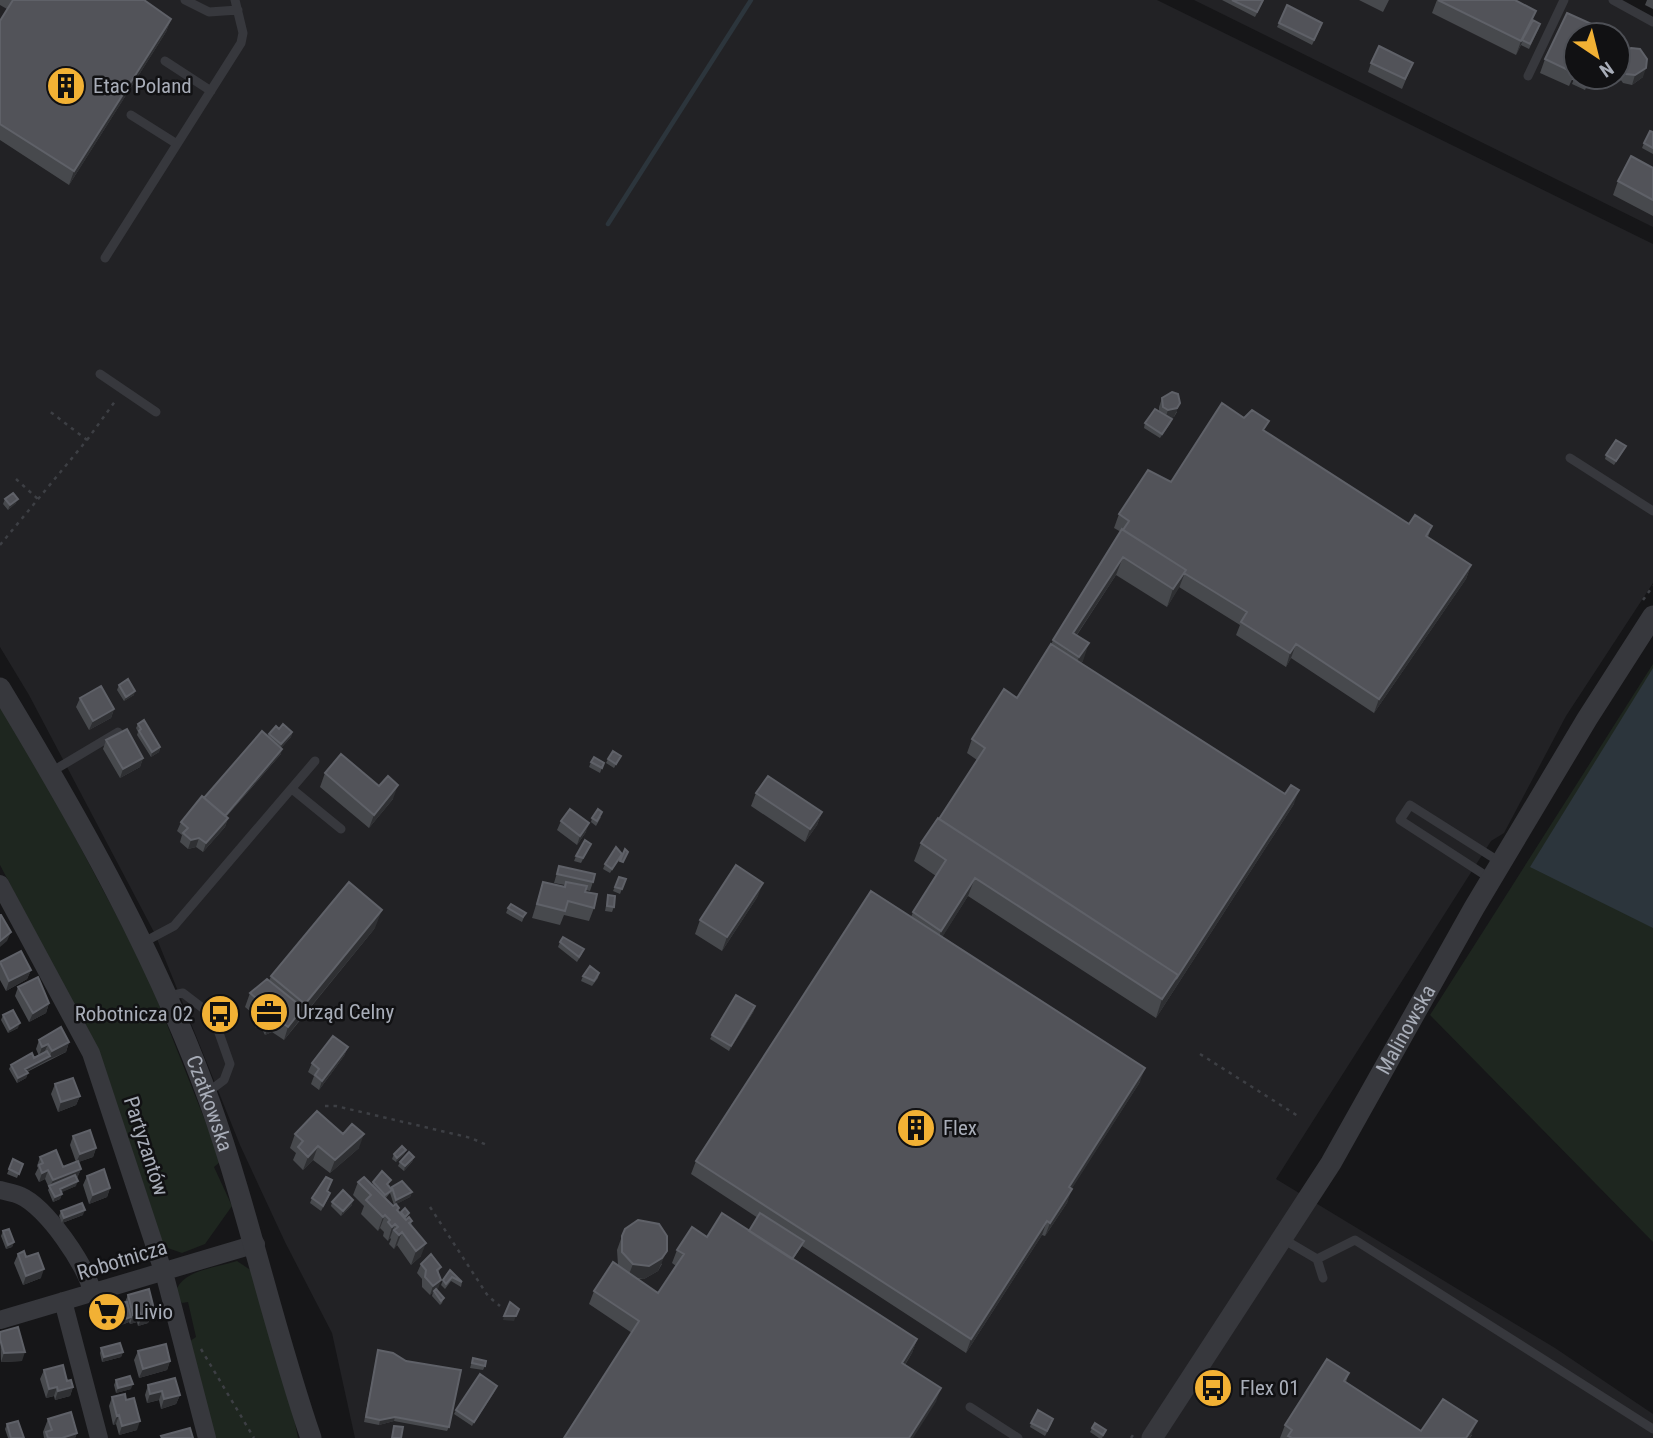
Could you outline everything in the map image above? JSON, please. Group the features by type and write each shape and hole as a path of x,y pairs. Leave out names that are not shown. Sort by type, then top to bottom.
{"street":[{"name":"Malinowska","path":"1152,1438 1283,1239 1358,1117 1496,871 1587,719 1653,616"},
{"name":"Czatkowska","path":"0,688 51,772 144,942 168,996 206,1093 256,1244 309,1435"},
{"name":"Partyzantów","path":"0,884 91,1053 163,1271 208,1438"},
{"path":"0,1190 22,1196 37,1206 89,1276 92,1292"},
{"name":"Robotnicza","path":"0,1320 256,1244"},
{"path":"64,1301 99,1438"}],"lane":[{"path":"185,0 209,12 238,10"},
{"path":"105,258 241,43 243,33 235,0"},
{"path":"1528,76 1564,0"},
{"path":"1613,0 1653,22"},
{"path":"165,61 211,91"},
{"path":"131,115 177,145"},
{"path":"100,374 156,412"},
{"path":"1570,458 1653,511"},
{"path":"51,772 118,732"},
{"path":"144,942 174,926 316,761"},
{"path":"292,789 341,829"},
{"path":"1410,804 1440,823 1496,871 1430,839 1401,820 1410,804"},
{"path":"1430,839 1440,823"},
{"path":"168,996 183,993 213,1016 230,1064 225,1080 206,1093"},
{"path":"1283,1239 1317,1259 1323,1278"},
{"path":"1317,1259 1355,1240 1653,1429"},
{"path":"970,1407 1018,1438"}],"path":[{"path":"0,545 87,440 123,390"},
{"path":"48,410 87,440"},
{"path":"16,479 39,500"},
{"path":"0,536 5,538"},
{"path":"1200,1054 1298,1116"},
{"path":"325,1107 336,1106 471,1138 489,1146"},
{"path":"430,1207 488,1296 500,1306"},
{"path":"181,1343 203,1350 254,1438"}],"shaded area":[{"path":"0,0 1157,0 1653,244 1653,583 1566,716 1504,833 1491,841 1276,1179 1555,1348 1653,1414 1653,1438 355,1438 332,1333 285,1242 240,1145 155,934 29,695 0,647"},
{"path":"1194,0 1610,0 1653,21 1653,227"},
{"path":"1653,664 1653,1242 1430,1015"},
{"path":"1653,668 1653,928 1530,867"},
{"path":"0,705 50,790 145,969 221,1161 214,1167 232,1206 205,1244 182,1253 162,1246 93,1042 0,865"},
{"path":"237,1261 252,1271 286,1378 298,1438 215,1438 190,1341 196,1337 188,1302 182,1303 175,1295 183,1280 191,1275"}],"building":[{"name":"Etac Poland","path":"13,0 144,0 171,19 74,171 0,124 0,21"},
{"path":"1232,0 1263,0 1257,12"},
{"path":"1438,0 1515,0 1536,11 1521,41"},
{"path":"1287,5 1322,23 1314,40 1279,23"},
{"path":"1567,13 1585,21 1563,21"},
{"path":"1533,20 1540,24 1530,44 1522,40"},
{"path":"1562,23 1562,67 1545,59"},
{"path":"1379,46 1413,63 1405,79 1371,63"},
{"path":"1632,48 1640,49 1647,59 1646,68 1632,75"},
{"path":"1650,131 1653,132 1653,148 1644,143"},
{"path":"1631,156 1653,168 1653,200 1618,181"},
{"path":"1172,392 1178,394 1180,403 1177,408 1168,410 1163,407 1162,398"},
{"path":"1222,403 1244,418 1252,410 1269,421 1263,430 1409,524 1415,515 1432,526 1426,536 1471,565 1379,699 1296,644 1290,653 1241,622 1247,612 1184,573 1186,570 1123,530 1129,521 1119,514 1148,470 1171,482"},
{"path":"1155,409 1172,419 1162,434 1145,423"},
{"path":"1616,440 1626,446 1616,461 1606,455"},
{"path":"13,493 18,499 10,505 5,499"},
{"path":"1122,529 1186,570 1173,589 1123,557 1073,633 1089,643 1079,657 1053,640"},
{"path":"1051,644 1285,794 1291,785 1299,790 1176,979 1178,975 939,819 985,748 972,739 1004,689 1017,698"},
{"path":"128,679 135,691 126,697 119,685"},
{"path":"101,686 114,709 93,721 80,698"},
{"path":"144,720 160,747 152,752 139,731 141,729 138,724"},
{"path":"283,724 292,732 281,744 269,734 276,726 279,729"},
{"path":"127,729 143,758 123,769 106,740"},
{"path":"262,731 282,749 225,816 204,798"},
{"path":"613,751 621,756 616,764 608,759"},
{"path":"341,754 379,786 388,776 398,785 374,815 325,773"},
{"path":"594,757 604,763 602,768 591,762"},
{"path":"768,776 822,812 810,829 756,793"},
{"path":"202,796 228,818 206,843 199,838 191,840 183,833 188,828 181,822"},
{"path":"570,809 589,823 580,836 561,821"},
{"path":"598,809 602,812 597,821 592,818"},
{"path":"938,818 1178,975 1162,999 975,878 941,931 913,912 946,860 921,843"},
{"path":"585,840 591,844 583,858 576,856"},
{"path":"616,847 622,854 612,869 605,864"},
{"path":"625,849 628,852 623,862 620,861"},
{"path":"736,865 763,883 727,937 700,920"},
{"path":"559,866 595,874 593,882 557,874"},
{"path":"619,877 626,879 622,889 615,887"},
{"path":"349,882 382,910 305,1004 271,976"},
{"path":"543,882 565,887 566,882 587,886 585,892 597,894 594,908 568,901 565,911 537,904"},
{"name":"Flex","path":"871,891 1145,1068 1069,1187 1072,1189 1050,1223 1047,1221 971,1339 696,1161"},
{"path":"608,895 615,896 614,907 607,906"},
{"path":"511,904 526,913 523,917 508,908"},
{"path":"0,915 11,932 0,941"},
{"path":"563,937 584,949 579,957 560,942"},
{"path":"21,951 31,970 9,981 0,962"},
{"path":"590,966 599,973 594,981 583,976"},
{"path":"38,977 49,1003 33,1013 18,987"},
{"path":"267,979 303,1008 288,1027 277,1019 270,1022 267,1015 260,1013 263,1004 250,993"},
{"path":"736,995 755,1006 731,1046 712,1035"},
{"path":"13,1010 20,1023 10,1029 3,1015"},
{"path":"61,1027 69,1042 52,1051 48,1044 42,1047 39,1040"},
{"path":"333,1036 348,1047 322,1081 315,1075 319,1069 312,1063"},
{"path":"47,1051 50,1056 25,1069 28,1073 18,1078 11,1065 32,1053 34,1058"},
{"path":"73,1078 80,1096 61,1102 55,1084"},
{"path":"317,1111 343,1134 352,1124 364,1134 335,1160 318,1146 308,1157 298,1147 303,1141 295,1134"},
{"path":"90,1130 96,1148 80,1154 73,1136"},
{"path":"402,1146 406,1150 397,1158 394,1154"},
{"path":"56,1150 63,1167 78,1161 81,1169 53,1180 48,1170 42,1173 39,1165 43,1163 40,1157"},
{"path":"409,1152 414,1157 405,1166 400,1162"},
{"path":"13,1159 23,1164 19,1174 9,1169"},
{"path":"104,1169 110,1188 93,1195 87,1176"},
{"path":"382,1171 391,1180 387,1184 392,1190 385,1195 373,1182"},
{"path":"75,1175 78,1181 60,1189 62,1194 55,1197 49,1186"},
{"path":"326,1177 332,1180 327,1191 330,1193 323,1206 312,1198"},
{"path":"364,1177 393,1206 396,1204 399,1208 397,1210 406,1220 409,1217 412,1221 409,1223 426,1243 416,1251 402,1232 399,1235 394,1230 398,1227 395,1224 392,1227 388,1222 390,1220 385,1215 383,1217 366,1200 371,1195 358,1182"},
{"path":"402,1181 412,1192 396,1200 392,1187"},
{"path":"343,1190 353,1200 343,1211 332,1202"},
{"path":"82,1203 85,1210 64,1218 61,1211"},
{"path":"405,1208 409,1213 405,1217 401,1212"},
{"path":"722,1213 917,1339 902,1363 941,1388 909,1438 564,1438 639,1321 594,1291 613,1262 658,1293 684,1254 677,1250 692,1227 707,1237"},
{"path":"760,1213 804,1241 792,1259 749,1231"},
{"path":"638,1220 659,1224 667,1236 667,1251 662,1258 649,1266 633,1264 622,1252 625,1229"},
{"path":"9,1229 14,1242 8,1245 3,1231"},
{"path":"24,1251 26,1257 38,1253 44,1269 26,1276 18,1254"},
{"path":"431,1254 441,1267 437,1270 441,1280 433,1286 425,1277 426,1270 421,1264"},
{"path":"450,1270 462,1282 452,1277 446,1284 443,1280"},
{"path":"149,1289 154,1309 150,1310 151,1314 142,1317 140,1313 133,1315 128,1295"},
{"path":"436,1289 444,1298 441,1301 434,1291"},
{"path":"127,1302 131,1317 107,1326 102,1306"},
{"path":"510,1302 519,1309 516,1316 504,1316"},
{"path":"18,1327 25,1352 4,1353 0,1332"},
{"path":"120,1343 123,1352 104,1357 101,1348"},
{"path":"166,1344 170,1361 143,1369 138,1351"},
{"path":"378,1350 393,1353 406,1361 461,1370 449,1427 395,1417 380,1420 366,1417"},
{"path":"473,1358 486,1361 485,1366 472,1363"},
{"path":"1327,1359 1349,1373 1344,1381 1421,1431 1443,1399 1477,1421 1466,1438 1292,1438 1288,1436 1292,1430 1285,1425"},
{"path":"63,1365 67,1381 71,1380 73,1387 58,1391 57,1387 49,1389 44,1370"},
{"path":"480,1374 497,1386 474,1422 456,1410"},
{"path":"130,1376 133,1384 118,1388 116,1380"},
{"path":"175,1378 180,1395 164,1399 162,1391 150,1394 148,1385"},
{"path":"125,1394 126,1400 134,1398 140,1421 122,1426 112,1397"},
{"path":"1038,1410 1053,1419 1047,1431 1031,1423"},
{"path":"71,1412 77,1433 62,1438 48,1438 46,1432 52,1430 48,1419"},
{"path":"18,1421 24,1438 11,1438 7,1424"},
{"path":"1095,1423 1106,1430 1103,1435 1092,1428"},
{"path":"394,1426 403,1427 401,1438 392,1438"},
{"path":"190,1428 193,1438 161,1436"}],"waterway":[{"path":"608,224 751,0"}],"place":[{"name":"Etac Poland","path":"66,86"},
{"name":"Urząd Celny","path":"269,1012"},
{"name":"Robotnicza 02","path":"220,1014"},
{"name":"Flex","path":"916,1128"},
{"name":"Livio","path":"107,1312"},
{"name":"Flex 01","path":"1213,1388"}]}
